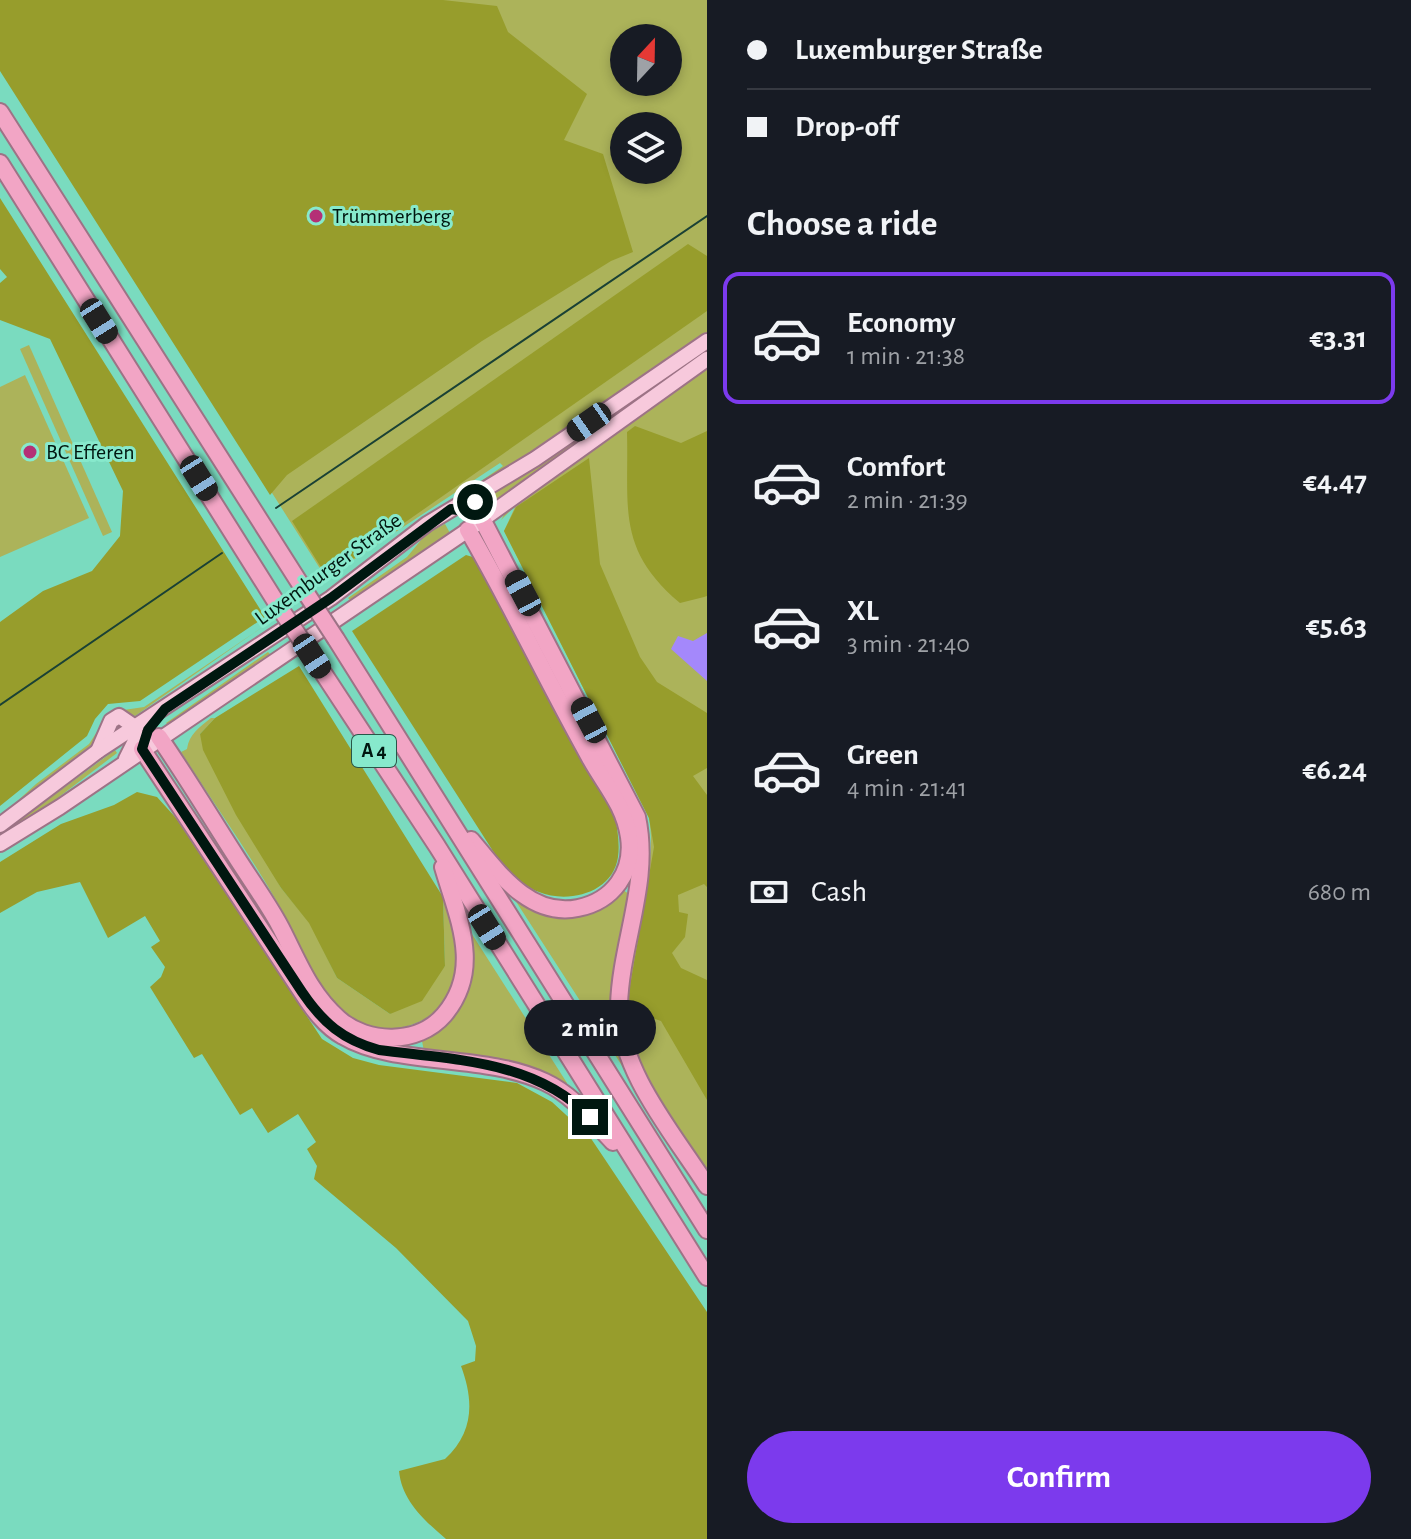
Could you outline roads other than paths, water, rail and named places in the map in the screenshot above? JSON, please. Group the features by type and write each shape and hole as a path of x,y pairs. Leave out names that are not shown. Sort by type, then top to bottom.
{"highway":[{"name":"A 4","path":"0,112 707,1230"},
{"name":"A 4","path":"0,163 281,610 437,846 707,1277"},
{"path":"477,515 637,817 643,861 619,1006 623,1033 634,1067 707,1186"},
{"path":"440,806 512,887 531,900 553,908 576,909 599,902 617,887 626,871 629,840 620,804 591,759 468,530"},
{"path":"147,731 281,927 304,977 329,1010 361,1033 381,1039 416,1034 439,1020 456,1001 467,972 467,946 437,846"},
{"path":"142,749 302,992 329,1026 357,1044 379,1050 492,1065 543,1081 573,1100 639,1169"}],"main road":[{"name":"Luxemburger Straße","path":"147,731 165,709 331,598 451,509 486,490 707,341"},
{"name":"Luxemburger Straße","path":"147,731 468,530 477,515 707,359"},
{"path":"451,509 477,515 486,490"},
{"name":"Luxemburger Straße","path":"0,825 98,751 111,721 119,716 147,731"},
{"path":"0,844 142,749 147,731"},
{"path":"123,762 147,731"}],"tram line":[{"path":"276,508 707,216"},
{"path":"0,705 222,553"}],"place":[{"name":"Trümmerberg","path":"316,216"},
{"name":"BC Efferen","path":"30,452"}]}
